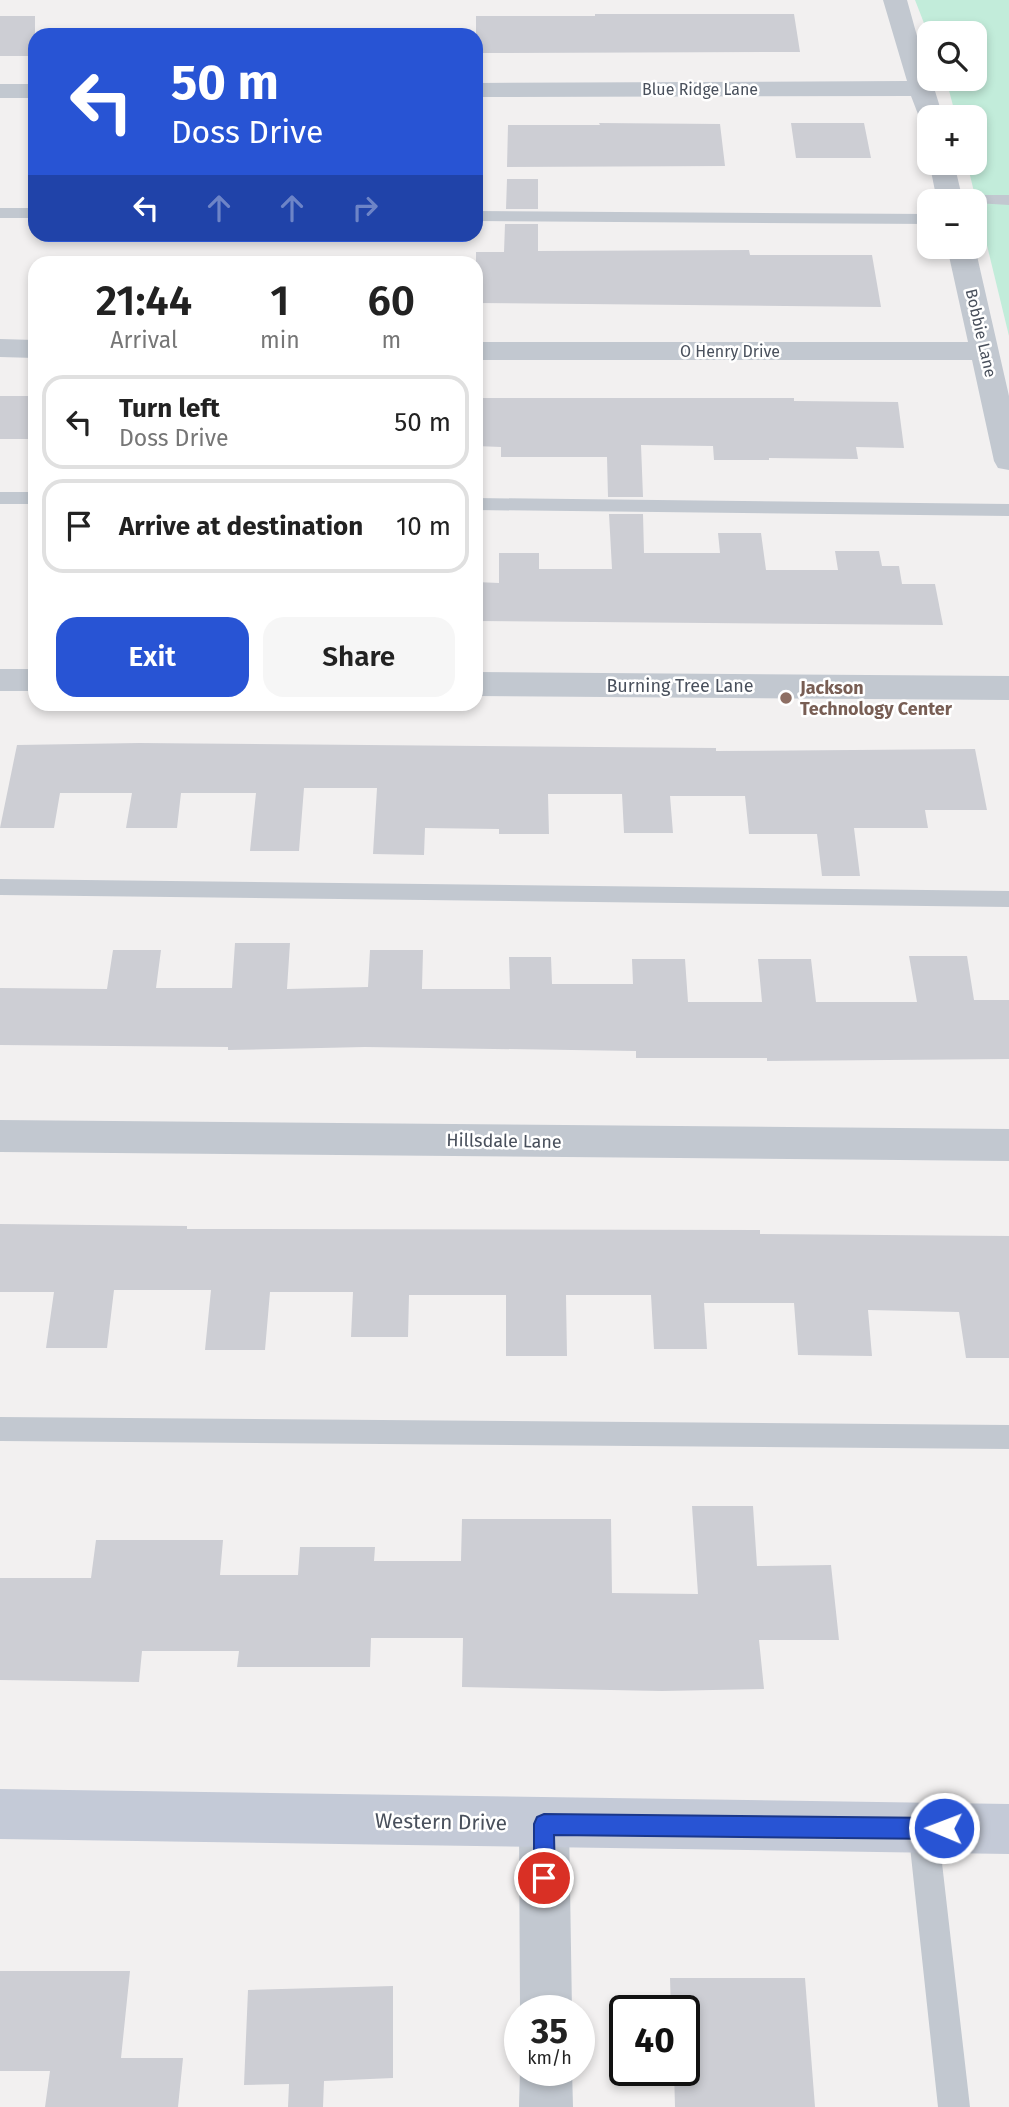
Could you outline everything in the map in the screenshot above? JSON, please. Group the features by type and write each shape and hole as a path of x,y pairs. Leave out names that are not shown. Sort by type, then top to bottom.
{"street":[{"path":"895,0 917,68"},
{"name":"Blue Ridge Lane","path":"483,90 917,89"},
{"path":"0,91 28,91"},
{"name":"Bobbie Lane","path":"964,259 994,361 1009,461"},
{"path":"0,348 28,349"},
{"name":"O Henry Drive","path":"483,351 994,361"},
{"path":"0,680 28,680"},
{"name":"Burning Tree Lane","path":"483,684 1009,688"},
{"name":"Hillsdale Lane","path":"0,1136 1009,1145"},
{"name":"Western Drive","path":"0,1814 1009,1829"},
{"path":"544,1824 545,1995"},
{"path":"546,2086 546,2107"}],"lane":[{"path":"987,200 1009,200"},
{"path":"0,212 28,213"},
{"path":"483,216 917,219"},
{"path":"0,498 28,498"},
{"path":"483,504 1009,510"},
{"path":"0,887 1009,899"},
{"path":"0,1429 1009,1437"},
{"path":"923,1828 954,2107"}],"green space":[{"path":"915,0 1009,0 1009,336 987,245 987,189 973,189 970,175 987,175 987,105 953,105 949,91 987,91 987,21 923,21"}],"building":[{"path":"794,14 800,52 483,53 483,28 476,28 476,16"},
{"path":"0,16 35,16 35,28 28,28 28,56 0,56"},
{"path":"599,123 720,124 725,166 507,167 508,125 600,125"},
{"path":"791,123 864,123 871,158 796,158"},
{"path":"507,179 538,179 538,209 506,209"},
{"path":"505,224 538,224 538,251 749,250 750,255 872,255 881,307 483,303 483,256 476,256 476,252 504,252"},
{"path":"0,396 28,396 28,439 0,439"},
{"path":"483,398 794,398 794,401 898,402 904,448 856,447 858,459 714,460 713,446 641,445 643,497 608,497 607,457 501,457 501,447 483,446"},
{"path":"609,514 643,514 644,553 720,553 718,533 761,533 766,570 838,570 835,551 879,551 882,566 899,566 902,584 935,584 943,625 483,621 483,582 499,583 499,553 539,553 539,569 612,569"},
{"path":"139,743 716,748 716,751 975,749 987,810 925,810 928,828 854,828 860,876 822,876 817,834 749,834 745,796 670,796 673,833 624,833 622,794 548,794 549,834 499,834 499,829 425,828 424,855 373,854 377,788 304,788 299,851 250,851 256,793 181,793 177,828 126,828 132,793 60,793 54,828 0,828 17,745"},
{"path":"235,943 290,943 287,989 368,987 370,950 423,950 422,989 510,989 509,957 551,957 552,984 633,984 632,959 685,959 688,1002 762,1002 758,959 811,959 816,1002 917,1002 909,956 967,956 974,1000 1009,1000 1009,1059 767,1061 767,1058 636,1058 636,1051 365,1047 228,1050 228,1047 0,1045 0,988 107,989 113,950 161,950 156,988 232,988"},
{"path":"0,1224 187,1226 187,1229 760,1230 760,1234 1009,1236 1009,1358 966,1358 959,1312 868,1310 872,1356 798,1355 794,1303 704,1303 707,1349 654,1349 651,1295 566,1295 567,1356 506,1356 506,1295 409,1295 408,1337 351,1337 353,1292 270,1292 265,1350 205,1350 211,1290 114,1290 107,1348 46,1348 54,1292 0,1292"},
{"path":"692,1506 753,1506 757,1566 831,1565 839,1640 759,1640 764,1689 662,1691 462,1687 463,1638 371,1638 370,1667 237,1667 239,1651 142,1651 139,1682 0,1680 0,1578 91,1578 96,1540 223,1540 220,1575 298,1575 300,1547 375,1547 374,1561 461,1561 462,1519 611,1519 612,1593 698,1594"},
{"path":"0,1971 130,1971 121,2058 183,2058 178,2107 45,2107 50,2071 0,2071"},
{"path":"670,1978 805,1978 815,2107 675,2107 674,2086 700,2086 700,1995 671,1995"},
{"path":"393,1986 393,2078 324,2081 323,2107 288,2107 289,2084 244,2085 248,1990"}],"place":[{"name":"Jackson Technology Center","path":"786,698"}],"route":[{"path":"544,1878 544,1824 944,1828"}]}
